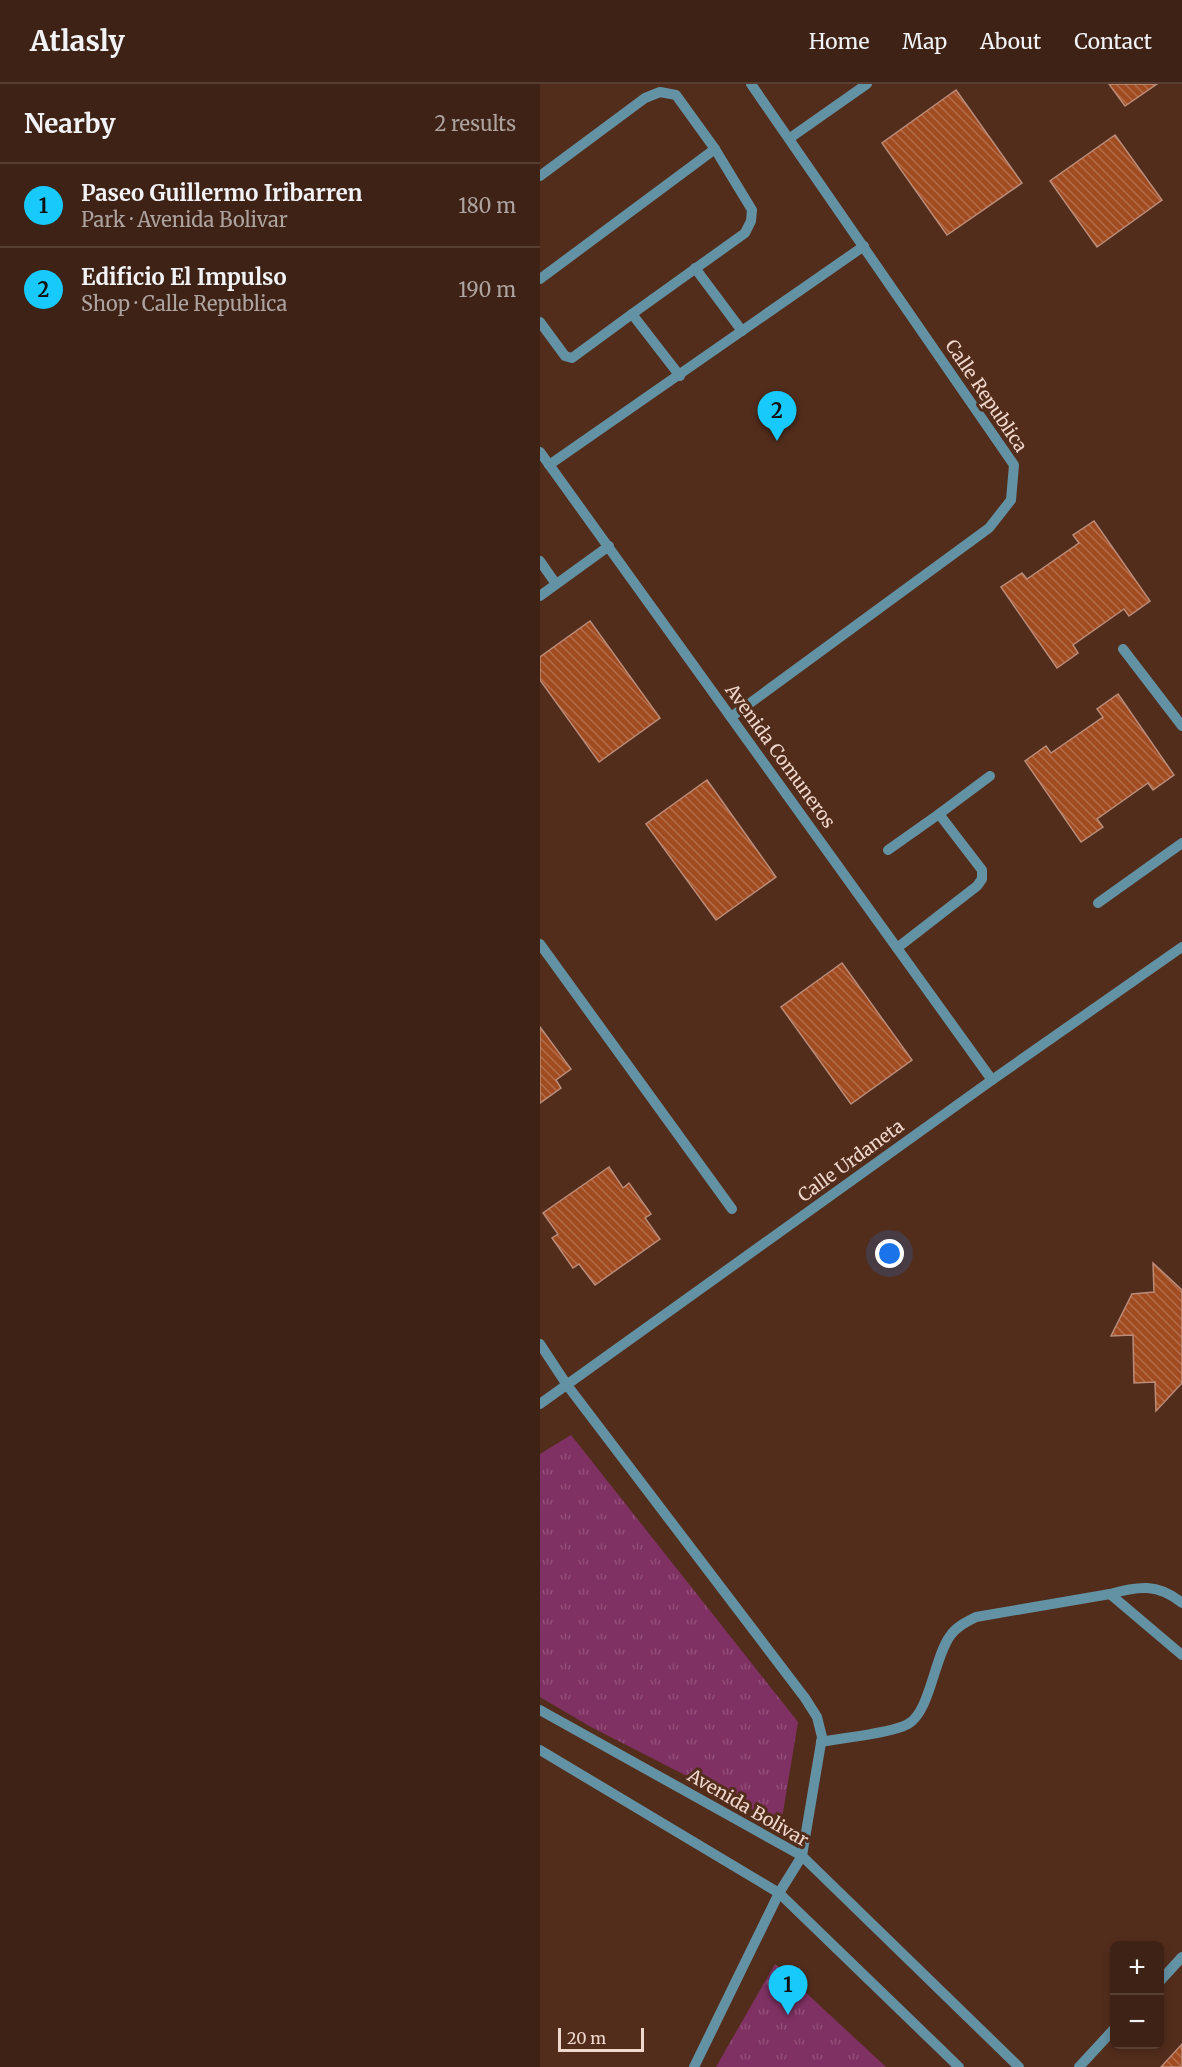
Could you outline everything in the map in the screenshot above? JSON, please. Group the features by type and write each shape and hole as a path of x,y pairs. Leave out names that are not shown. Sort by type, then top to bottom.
{"street":[{"name":"Calle Republica","path":"731,717 989,528 1011,500 1014,465 751,84"},
{"path":"790,138 867,84"},
{"path":"540,176 645,98 660,92 676,95 715,149 752,210 751,221 745,233 572,358 565,356 540,322"},
{"path":"540,279 715,149"},
{"path":"549,465 864,246"},
{"path":"695,268 742,331"},
{"path":"632,314 680,376"},
{"name":"Avenida Comuneros","path":"540,452 992,1080"},
{"path":"540,596 609,546"},
{"path":"540,561 556,584"},
{"path":"1123,649 1182,726"},
{"path":"888,850 990,776"},
{"path":"897,948 977,886 982,879 982,870 939,814"},
{"path":"1098,903 1182,843"},
{"path":"540,944 732,1209"},
{"name":"Calle Urdaneta","path":"540,1404 992,1080 1182,947"},
{"path":"540,1344 567,1385 805,1698 817,1716 822,1737 802,1856 779,1893 694,2067"},
{"path":"821,1742 884,1731 908,1724 920,1712 940,1655 950,1636 960,1626 976,1617 1110,1594 1129,1588 1152,1587 1172,1594 1182,1603"},
{"path":"1110,1594 1182,1655"},
{"name":"Avenida Bolivar","path":"540,1710 802,1856 1019,2067"},
{"path":"540,1750 779,1893 959,2067"},
{"path":"1164,1977 1182,1957"},
{"path":"1078,2067 1110,2033"}],"green space":[{"path":"571,1435 798,1722 781,1824 591,1727 540,1697 540,1454"},
{"path":"775,1964 886,2067 716,2067"}],"building":[{"path":"1109,84 1157,84 1125,106"},
{"path":"956,90 1022,183 947,235 882,143"},
{"path":"1115,135 1162,200 1097,247 1050,181"},
{"path":"1094,521 1150,601 1129,616 1124,609 1073,645 1078,653 1057,668 1001,587 1022,573 1027,579 1079,543 1073,535"},
{"path":"590,621 660,718 599,762 540,680 540,657"},
{"path":"1118,694 1174,775 1153,790 1148,783 1097,819 1103,827 1081,842 1025,761 1046,746 1051,753 1103,717 1097,709"},
{"path":"707,780 776,877 716,920 646,824"},
{"path":"842,963 912,1060 851,1104 781,1007"},
{"path":"540,1027 571,1069 556,1080 561,1088 540,1103"},
{"path":"609,1167 623,1188 629,1183 651,1214 645,1218 660,1239 595,1285 579,1264 573,1268 552,1238 558,1234 543,1213"},
{"path":"1153,1263 1182,1290 1182,1383 1156,1411 1155,1382 1134,1383 1133,1335 1111,1336 1132,1294 1154,1292"},
{"path":"1182,2044 1182,2067 1161,2067"}],"place":[{"name":"Edificio El Impulso","path":"777,441"},
{"name":"Paseo Guillermo Iribarren","path":"788,2015"}]}
